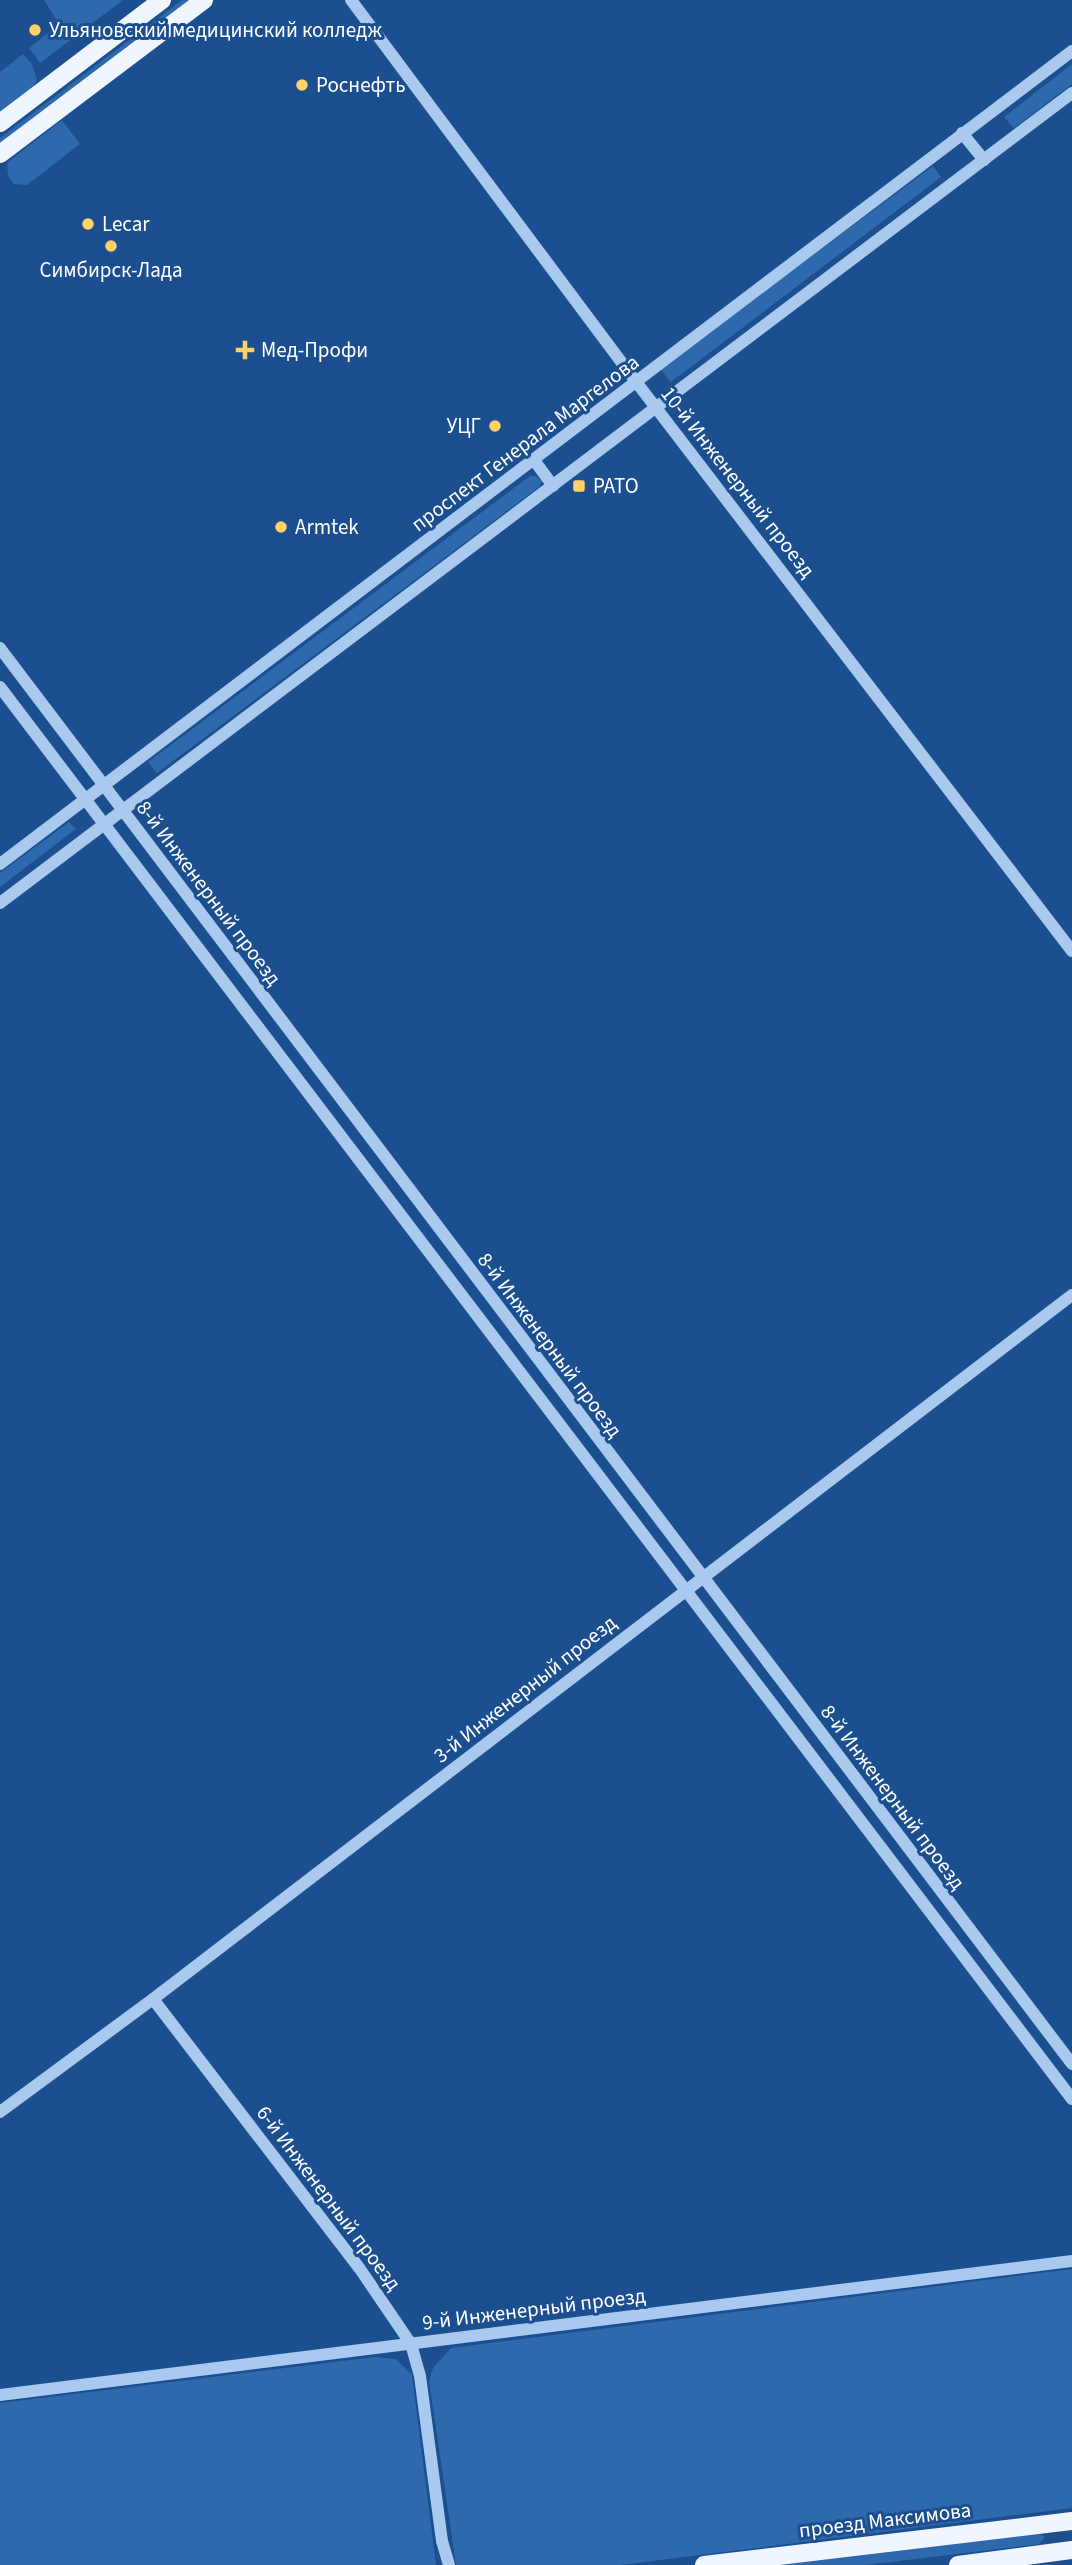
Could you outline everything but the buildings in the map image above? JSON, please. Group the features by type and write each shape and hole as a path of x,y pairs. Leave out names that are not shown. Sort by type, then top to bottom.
{"main road":[{"path":"0,123 162,0"},
{"path":"0,154 204,0"},
{"path":"958,2565 1067,2551 1065,2522"},
{"name":"проезд Максимова","path":"704,2565 1065,2522"}],"street":[{"name":"10-й Инженерный проезд","path":"351,0 637,383 1072,951"},
{"name":"проспект Генерала Маргелова","path":"0,864 1072,51"},
{"path":"0,903 1072,93"},
{"path":"962,133 984,160"},
{"path":"534,460 553,486"},
{"name":"8-й Инженерный проезд","path":"0,648 701,1578 1072,2064"},
{"name":"8-й Инженерный проезд","path":"0,687 1072,2099"},
{"path":"38,737 57,723"},
{"name":"3-й Инженерный проезд","path":"0,2112 153,1999 1072,1295"},
{"path":"579,1452 596,1439"},
{"name":"6-й Инженерный проезд","path":"153,1999 360,2269 411,2344 420,2376 442,2541 449,2565"},
{"name":"9-й Инженерный проезд","path":"0,2395 1072,2261"},
{"path":"440,2565 442,2541"}],"shaded area":[{"path":"44,0 123,0 40,63 29,48 59,24"},
{"path":"182,0 190,0 0,143 0,138"},
{"path":"23,54 32,64 37,80 32,89 0,113 0,72"},
{"path":"1072,64 1072,84 1014,128 1004,117"},
{"path":"62,120 80,144 27,185 14,184 8,176 7,163"},
{"path":"933,166 941,177 671,382 660,369"},
{"path":"530,476 536,476 542,482 539,487 157,773 148,762"},
{"path":"69,822 76,829 0,887 0,873"},
{"path":"1072,2269 1072,2508 621,2565 456,2565 429,2381 433,2368 451,2348"},
{"path":"375,2357 396,2359 412,2375 436,2565 0,2565 0,2403"},
{"path":"1038,2533 1045,2537 1039,2544 866,2565 782,2565"}],"place":[{"name":"Ульяновский медицинский колледж","path":"35,30"},
{"name":"Роснефть","path":"302,85"},
{"name":"Lecar","path":"88,224"},
{"name":"Симбирск-Лада","path":"111,246"},
{"name":"Мед-Профи","path":"245,350"},
{"name":"УЦГ","path":"495,426"},
{"name":"РАТО","path":"579,486"},
{"name":"Armtek","path":"281,527"}]}
